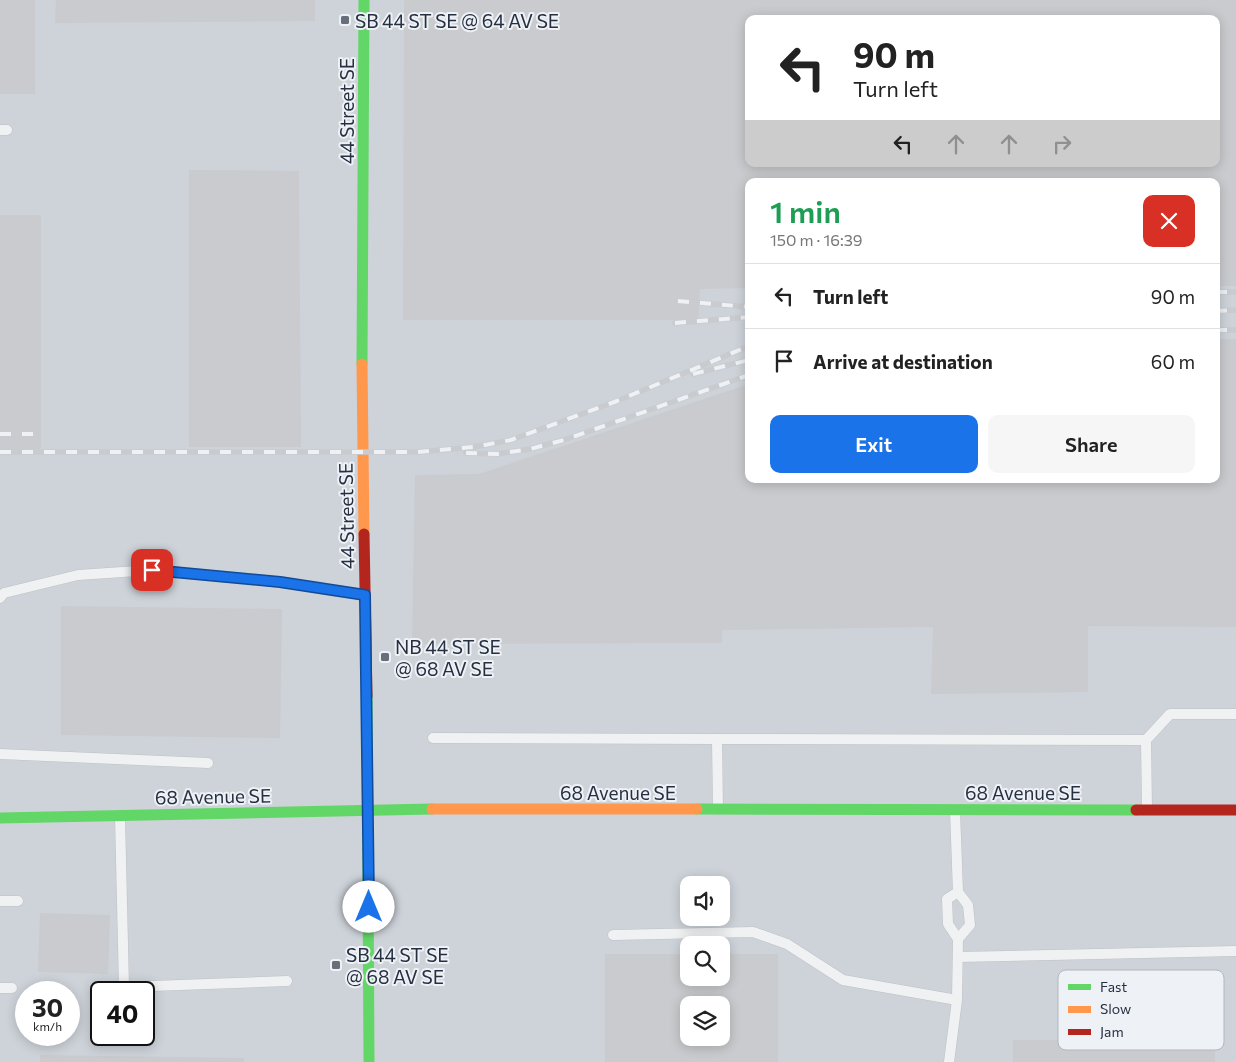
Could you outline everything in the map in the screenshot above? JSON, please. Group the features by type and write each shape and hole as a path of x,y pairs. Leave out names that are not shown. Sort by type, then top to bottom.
{"street":[{"name":"44 Street SE","path":"364,0 362,452 369,810 369,1062"},
{"name":"68 Avenue SE","path":"0,818 369,810 1236,810"}],"lane":[{"path":"0,598 4,593 78,574 152,570 280,582 365,595"},
{"path":"1147,810 1146,740 1170,714 1236,714"},
{"path":"432,738 1146,740"},
{"path":"717,739 718,810"},
{"path":"0,754 208,763"},
{"path":"955,810 958,892 968,904 970,925 958,939"},
{"path":"120,816 124,987 287,982"},
{"path":"949,1062 957,1000 958,939 948,924 947,899 958,892"},
{"path":"0,901 18,901"},
{"path":"613,935 753,932 787,944 842,980 957,1000"},
{"path":"958,957 1236,951"},
{"path":"0,988 12,988"}],"shaded area":[{"path":"0,0 1236,0 1236,1062 0,1062"}],"building":[{"path":"0,0 35,0 35,94 0,94"},
{"path":"56,0 315,0 315,21 55,23"},
{"path":"404,0 1236,0 1236,286 1220,286 1220,178 745,178 745,288 700,289 698,320 403,320"},
{"path":"189,170 299,171 301,447 189,447"},
{"path":"0,215 41,215 41,449 0,450"},
{"path":"1220,339 1236,339 1236,627 1088,626 1088,692 931,694 933,627 722,630 722,643 412,644 415,475 479,474 745,385 745,483 1220,483"},
{"path":"61,606 282,609 280,738 61,735"},
{"path":"40,913 110,915 108,974 38,972"},
{"path":"605,954 680,954 680,986 730,986 730,954 778,954 778,1062 605,1062"},
{"path":"1013,1040 1058,1040 1058,1050 1215,1050 1215,1062 1013,1062"},
{"path":"40,1055 244,1058 244,1062 40,1062"}],"railway":[{"path":"1220,292 1236,292"},
{"path":"678,301 745,307"},
{"path":"1220,311 1236,310"},
{"path":"675,323 745,317"},
{"path":"1220,330 1236,330"},
{"path":"0,452 418,452 474,447 511,440 617,401 745,348"},
{"path":"693,374 745,361"},
{"path":"466,453 497,454 530,449 564,440 745,376"},
{"path":"0,434 36,434"}],"traffic: fast":[{"path":"362,364 364,0"},
{"path":"367,696 369,1062"},
{"path":"0,818 432,809"},
{"path":"697,809 1136,810"}],"traffic: slow":[{"path":"362,364 364,534"},
{"path":"432,809 697,809"}],"traffic: jam":[{"path":"364,534 367,696"},
{"path":"1136,810 1236,810"}],"place":[{"name":"SB 44 ST SE @ 64 AV SE","path":"345,20"},
{"name":"NB 44 ST SE @ 68 AV SE","path":"385,657"},
{"name":"SB 44 ST SE @ 68 AV SE","path":"336,965"}],"route":[{"path":"152,570 280,582 365,595 369,907"}]}
